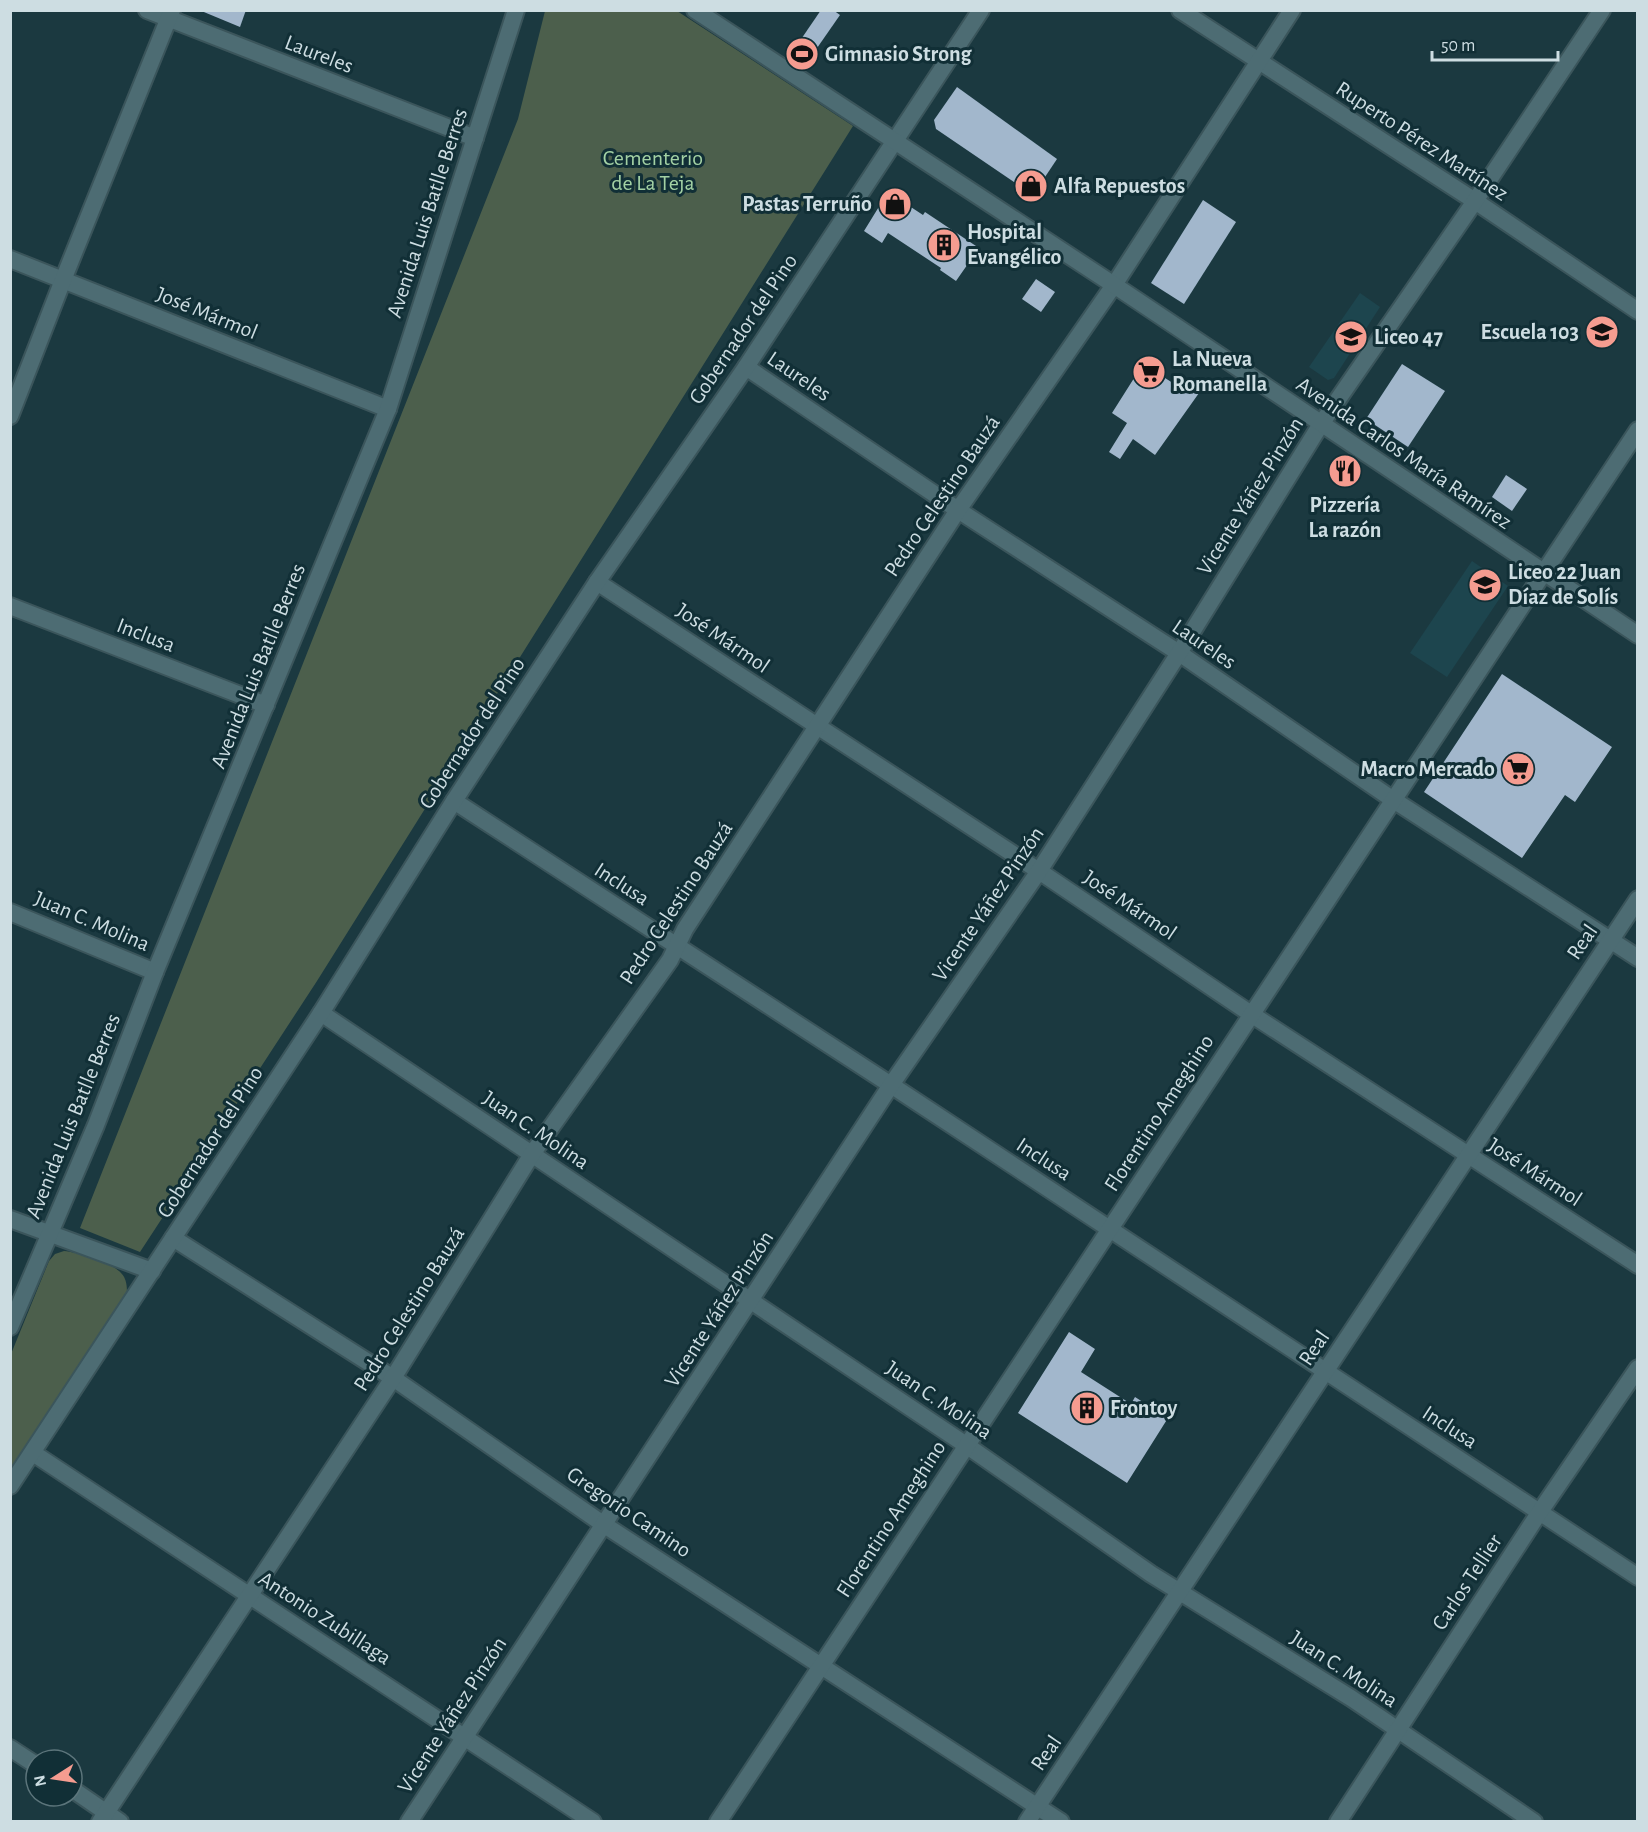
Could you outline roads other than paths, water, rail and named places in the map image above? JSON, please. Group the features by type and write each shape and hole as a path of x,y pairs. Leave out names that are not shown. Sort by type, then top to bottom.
{"street":[{"name":"Laureles","path":"147,10 170,15 475,138"},
{"name":"Avenida Luis Batlle Berres","path":"10,1327 96,1125 155,972 388,409 516,10"},
{"name":"Avenida Carlos María Ramírez","path":"695,10 1114,285 1638,635"},
{"name":"Gobernador del Pino","path":"10,1486 321,1013 454,801 597,582 746,367 981,10"},
{"name":"Ruperto Pérez Martínez","path":"1180,10 1475,201 1638,311"},
{"name":"Pedro Celestino Bauzá","path":"108,1818 393,1378 532,1154 670,960 685,929 958,510 1114,285 1292,10"},
{"name":"Vicente Yáñez Pinzón","path":"410,1821 891,1085 1039,871 1179,653 1321,424 1475,201 1602,10"},
{"path":"10,417 170,15"},
{"name":"José Mármol","path":"10,259 388,409"},
{"name":"Laureles","path":"746,367 958,510 1179,653 1392,799 1638,958"},
{"name":"Florentino Ameghino","path":"718,1821 1638,430"},
{"name":"José Mármol","path":"597,582 1039,871 1467,1156 1638,1265"},
{"name":"Inclusa","path":"10,606 266,705"},
{"name":"Inclusa","path":"454,801 891,1085 1638,1577"},
{"name":"Real","path":"1028,1821 1638,899"},
{"name":"Juan C. Molina","path":"10,912 155,972"},
{"name":"Juan C. Molina","path":"321,1013 966,1445 1151,1574 1351,1698 1534,1821"},
{"path":"10,1219 152,1271"},
{"name":"Gregorio Camino","path":"173,1238 393,1378 603,1524 1062,1821"},
{"name":"Carlos Tellier","path":"1338,1821 1539,1513 1638,1368"},
{"name":"Antonio Zubillaga","path":"33,1453 593,1821"},
{"path":"10,1748 24,1757"},
{"path":"84,1799 108,1818"}],"place":[{"name":"Gimnasio Strong","path":"802,54"},
{"name":"Alfa Repuestos","path":"1031,186"},
{"name":"Pastas Terruño","path":"895,204"},
{"name":"Hospital Evangélico","path":"944,245"},
{"name":"Escuela 103","path":"1602,332"},
{"name":"Liceo 47","path":"1351,337"},
{"name":"La Nueva Romanella","path":"1149,372"},
{"name":"Pizzería La razón","path":"1345,471"},
{"name":"Liceo 22 Juan Díaz de Solís","path":"1485,585"},
{"name":"Macro Mercado","path":"1518,769"},
{"name":"Frontoy","path":"1087,1408"}],"park label":[{"name":"Cementerio de La Teja","path":"653,170"}]}
